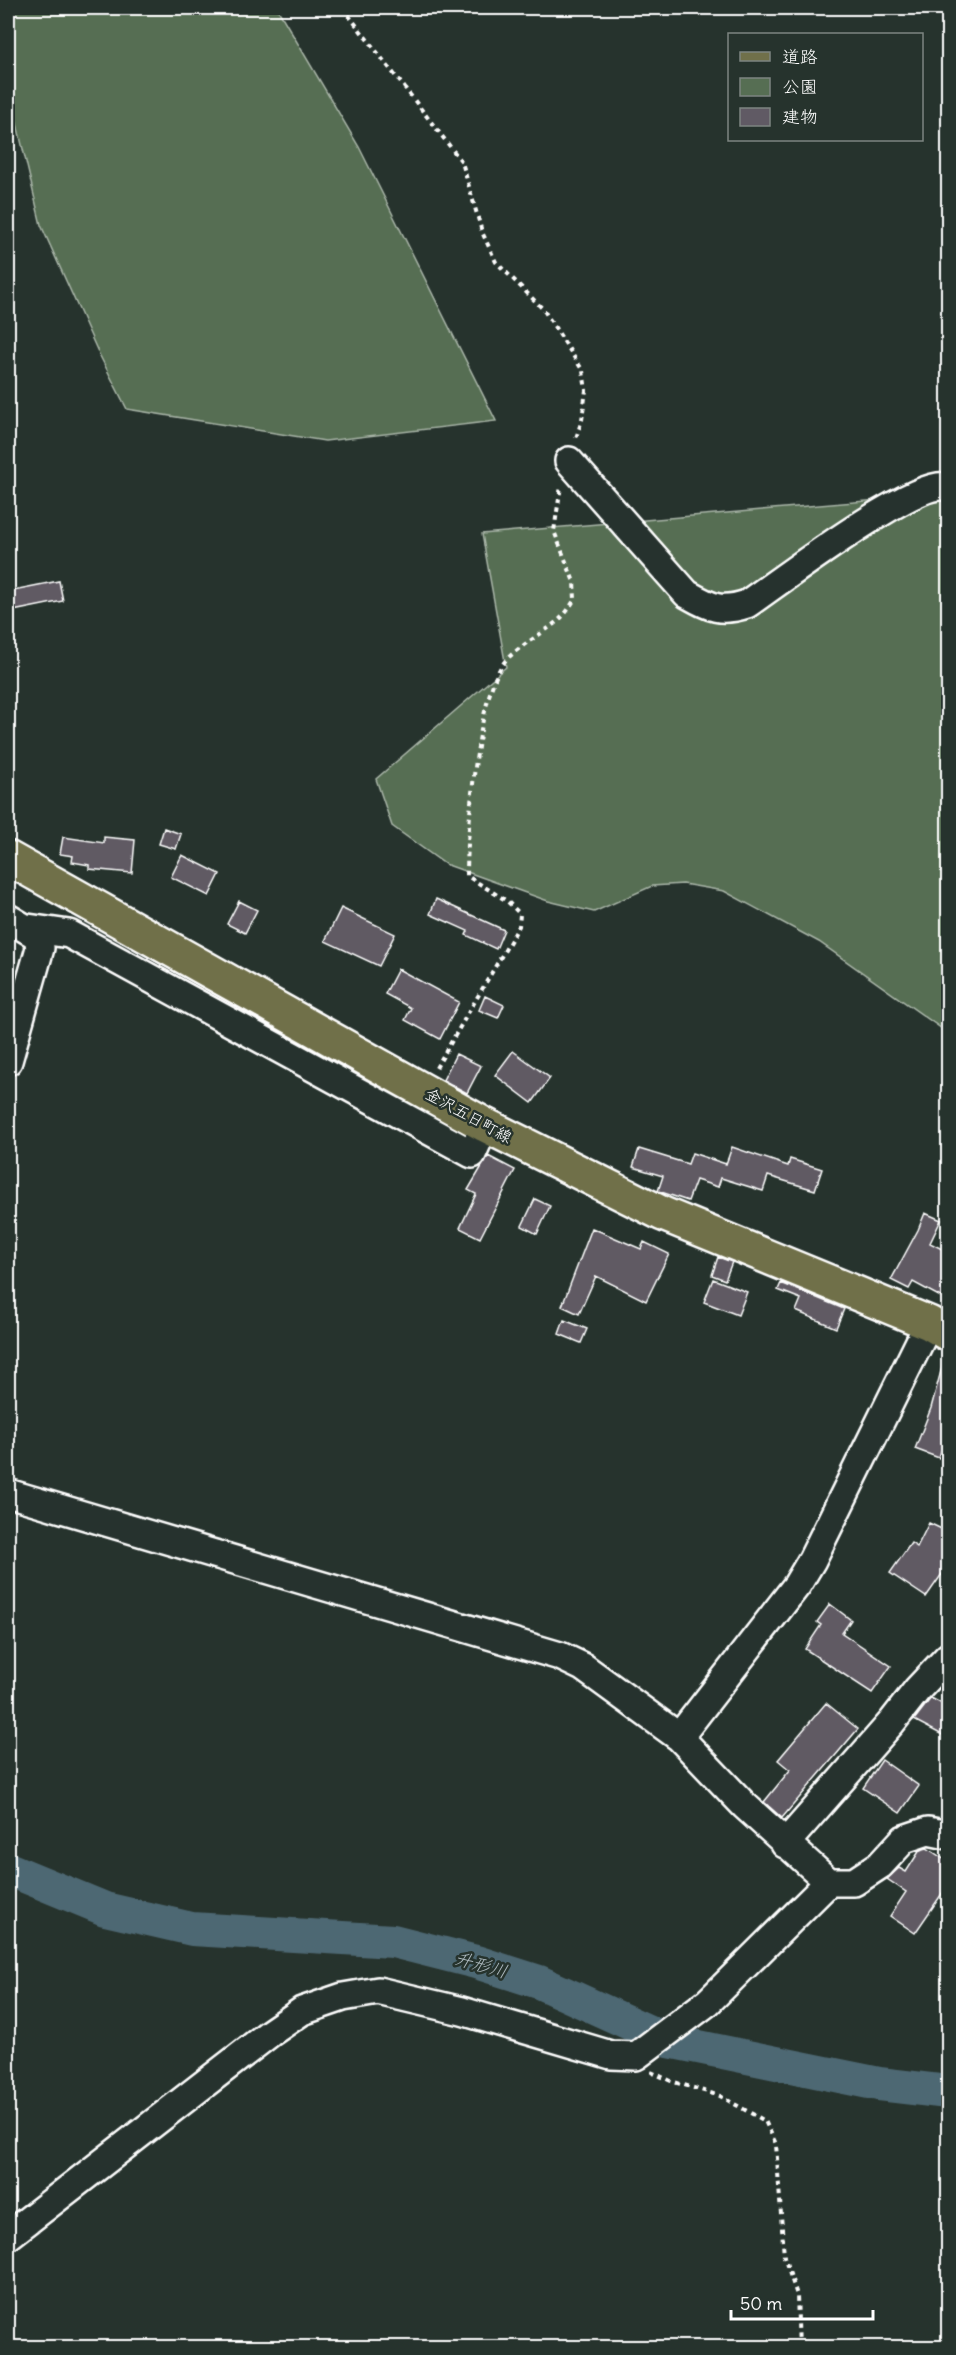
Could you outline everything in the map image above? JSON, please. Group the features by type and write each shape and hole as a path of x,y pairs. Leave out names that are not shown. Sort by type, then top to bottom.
{"main road":[{"name":"金沢五日町線","path":"8,858 484,1125 663,1214 939,1329"}],"street":[{"path":"569,461 687,594 710,607 730,610 747,604 846,535 910,496 931,488 948,487"},
{"path":"8,1061 40,948 38,936 18,923"},
{"path":"18,923 69,934 472,1154 484,1125"},
{"path":"679,1737 797,1585 939,1329"},
{"path":"8,1493 560,1656 583,1668 679,1737 745,1806 829,1882 854,1882 880,1865 904,1839 928,1830 948,1835"},
{"path":"785,1844 948,1657"},
{"path":"8,2236 270,2033 302,2011 343,1997 378,1991 462,2011 624,2056 708,2002 829,1882"}],"path":[{"path":"343,8 462,162 482,232 496,262 543,309 583,371 586,390 582,420 556,507 554,531 574,582 575,599 563,617 506,659 496,675 485,707 471,802 467,876 507,901 520,914 519,927 424,1090"},
{"path":"624,2056 672,2081 720,2096 765,2121 776,2144 784,2257 797,2295 799,2348"}],"green space":[{"path":"8,8 277,8 359,147 496,421 325,441 127,409 98,352 41,225 8,86"},
{"path":"948,494 948,1033 819,942 724,891 683,884 652,886 594,912 548,901 445,864 392,826 376,779 506,667 482,534"}],"building":[{"path":"59,581 63,601 8,612 8,591"},
{"path":"164,828 181,834 176,849 159,844"},
{"path":"63,837 104,843 104,837 135,840 132,873 89,869 89,865 72,862 73,856 60,854"},
{"path":"182,855 220,874 209,896 171,877"},
{"path":"436,899 504,930 496,949 466,935 468,931 430,914"},
{"path":"239,901 257,910 245,933 227,924"},
{"path":"341,908 395,934 379,966 325,941"},
{"path":"398,969 459,1002 440,1039 405,1020 411,1008 385,994"},
{"path":"485,996 504,1005 498,1018 479,1010"},
{"path":"513,1051 550,1078 532,1103 495,1075"},
{"path":"456,1054 481,1066 467,1093 443,1080"},
{"path":"732,1147 788,1166 790,1159 822,1169 815,1190 768,1176 763,1191 721,1178 718,1187 696,1180 688,1201 658,1191 663,1176 633,1167 639,1149 688,1164 692,1153 726,1164"},
{"path":"488,1156 515,1170 480,1238 460,1228 476,1194 468,1190"},
{"path":"535,1199 550,1206 537,1234 522,1226"},
{"path":"925,1213 941,1220 930,1243 948,1252 948,1301 913,1282 909,1289 891,1280"},
{"path":"592,1228 641,1249 644,1242 669,1254 646,1301 596,1276 579,1314 562,1306"},
{"path":"718,1257 732,1262 725,1280 712,1275"},
{"path":"713,1279 747,1292 738,1315 704,1302"},
{"path":"781,1283 844,1309 836,1328 796,1311 801,1299 778,1290"},
{"path":"564,1320 587,1329 581,1343 559,1334"},
{"path":"944,1360 948,1361 948,1454 941,1451 939,1458 915,1449 931,1408"},
{"path":"929,1523 948,1532 948,1577 942,1574 926,1597 890,1573 911,1543 917,1547"},
{"path":"830,1604 851,1620 842,1633 891,1666 872,1693 805,1649 821,1625 817,1622"},
{"path":"931,1698 948,1707 948,1738 914,1720"},
{"path":"826,1703 858,1729 782,1818 764,1802 790,1770 778,1760"},
{"path":"882,1760 919,1786 900,1813 863,1788"},
{"path":"927,1848 948,1862 948,1885 915,1933 890,1916 906,1892 887,1879 899,1868 906,1872 920,1850"}],"waterway":[{"name":"升形川","path":"8,1869 105,1909 192,1929 393,1941 476,1962 539,1982 669,2041 879,2084 948,2092"}]}
